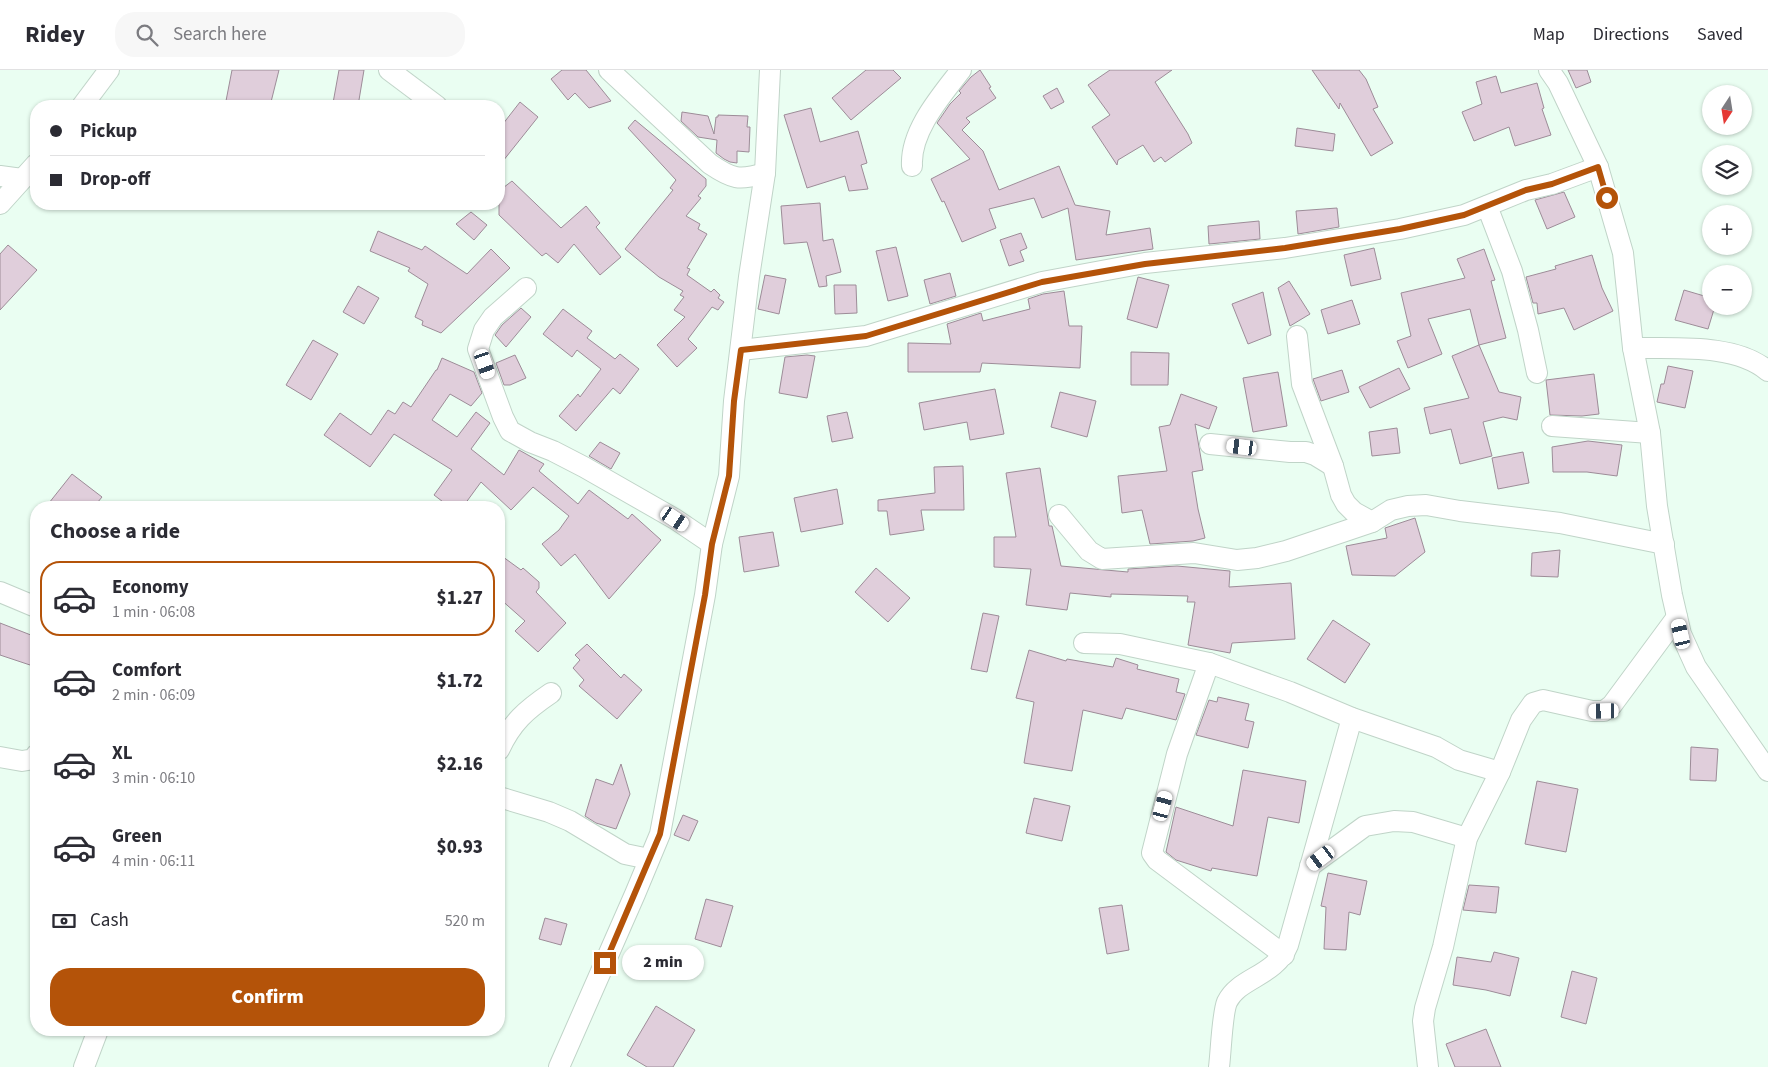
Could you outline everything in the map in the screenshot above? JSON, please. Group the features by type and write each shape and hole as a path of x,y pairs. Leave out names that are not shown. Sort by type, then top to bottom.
{"street":[{"path":"389,70 429,100"},
{"path":"609,70 710,164 726,175 749,178 765,173"},
{"path":"559,1067 660,834 662,825 705,595 712,544 729,476 734,401 749,277 765,173 770,70"},
{"path":"912,166 912,153 920,131 936,102 961,70"},
{"path":"1549,70 1558,83 1598,167 1623,253 1633,348 1650,433 1657,506 1681,634 1696,667 1768,771"},
{"path":"86,100 106,71"},
{"path":"741,350 866,336 1042,282 1145,264 1285,248 1400,229 1464,215 1526,190 1552,184 1598,167"},
{"path":"0,204 30,170"},
{"path":"0,176 22,179"},
{"path":"1487,206 1512,271 1537,373"},
{"path":"526,288 493,317 484,330 478,349 502,417 510,431 584,467 675,519 712,544"},
{"path":"1297,336 1302,384 1333,466 1341,495 1354,512 1372,522"},
{"path":"1633,348 1720,351 1747,359 1768,371"},
{"path":"1552,426 1650,433"},
{"path":"1210,444 1306,452 1333,466"},
{"path":"1059,515 1089,551 1102,559 1194,553 1238,560 1257,558 1286,551 1372,522 1391,510 1408,506 1426,505 1460,511 1560,522 1664,544"},
{"path":"0,592 30,604"},
{"path":"1428,1067 1423,1021 1425,1008 1443,947 1467,838 1500,772 1521,720 1533,703 1544,700 1592,711 1604,711 1612,705 1677,617"},
{"path":"1084,643 1120,644 1209,663 1436,748 1459,760 1500,772"},
{"path":"1209,663 1177,754 1152,853 1157,860 1284,955"},
{"path":"505,738 520,717 551,693"},
{"path":"1219,1067 1228,1001 1241,986 1275,965 1284,955 1352,718"},
{"path":"0,757 22,762 30,760"},
{"path":"505,799 548,812 570,822 625,854 649,859"},
{"path":"1310,866 1365,826 1394,821 1413,822 1467,838"},
{"path":"84,1067 96,1036"}],"building":[{"path":"232,70 279,70 272,100 226,100"},
{"path":"339,70 364,70 359,100 334,100"},
{"path":"562,70 586,70 611,101 589,108 575,93 568,100 551,79"},
{"path":"866,70 893,70 901,78 851,120 832,98"},
{"path":"980,70 996,98 966,118 970,122 962,130 983,151 999,190 1059,166 1075,205 1110,211 1106,235 1150,228 1153,249 1076,260 1068,208 1042,218 1034,198 989,209 996,228 962,242 944,201 942,202 931,179 970,159 937,123 950,104 961,93 959,91"},
{"path":"1110,70 1172,70 1155,82 1192,143 1165,162 1161,157 1154,162 1143,145 1118,160 1117,165 1092,127 1110,115 1088,85"},
{"path":"1312,70 1359,70 1366,79 1378,107 1373,109 1393,143 1371,156 1340,103 1339,109"},
{"path":"1568,70 1587,70 1591,82 1576,88"},
{"path":"1496,76 1501,93 1537,83 1544,108 1542,109 1551,135 1515,146 1509,127 1474,141 1462,112 1482,104 1476,82"},
{"path":"1057,88 1064,102 1051,109 1043,96"},
{"path":"520,102 538,117 505,158 505,121"},
{"path":"811,108 820,142 858,131 867,163 861,165 868,189 849,191 845,176 807,188 784,115"},
{"path":"682,112 708,116 714,134 716,117 718,115 748,116 747,127 750,127 749,152 737,151 737,163 724,159 716,153 717,140 698,137 681,121"},
{"path":"635,120 706,179 706,186 698,196 701,198 686,216 700,224 698,229 707,234 687,268 690,269 687,275 711,292 714,289 720,295 718,298 724,302 718,310 712,307 688,339 697,348 677,367 657,345 685,317 674,310 684,297 680,295 683,291 659,277 625,249 673,190 670,188 676,180 628,128"},
{"path":"1297,128 1335,134 1333,151 1295,146"},
{"path":"512,181 561,228 586,206 600,223 596,227 621,257 600,275 574,244 558,263 546,253 542,256 499,215 499,210 505,210 505,186"},
{"path":"1564,192 1575,217 1547,229 1535,200"},
{"path":"820,203 823,241 833,239 841,272 826,276 827,286 819,287 807,242 784,244 781,206"},
{"path":"1337,208 1339,227 1298,234 1296,211"},
{"path":"471,212 487,225 474,240 456,224"},
{"path":"1259,221 1260,239 1209,244 1208,226"},
{"path":"378,231 422,250 425,246 467,274 491,249 510,268 441,333 422,325 423,321 415,317 428,284 408,271 410,268 370,251"},
{"path":"1021,233 1027,248 1020,251 1024,261 1009,266 1000,240"},
{"path":"8,245 37,270 0,310 0,254"},
{"path":"896,247 908,296 888,301 876,251"},
{"path":"1374,248 1381,279 1351,286 1344,255"},
{"path":"1484,249 1495,280 1491,281 1506,338 1479,345 1470,309 1428,319 1442,354 1408,368 1397,341 1411,336 1401,293 1465,278 1457,259"},
{"path":"1592,255 1602,288 1613,311 1574,330 1564,308 1538,314 1537,303 1533,303 1526,277 1556,269 1555,266"},
{"path":"950,273 956,296 930,304 924,280"},
{"path":"765,275 786,279 779,314 758,309"},
{"path":"1138,277 1169,285 1157,328 1127,319"},
{"path":"1289,281 1310,314 1290,326 1278,288"},
{"path":"834,285 856,285 857,313 835,314"},
{"path":"358,286 379,298 364,324 343,312"},
{"path":"1684,290 1702,295 1702,315 1712,315 1708,329 1675,320"},
{"path":"1064,291 1069,326 1082,326 1080,368 982,363 980,372 908,372 908,343 951,344 947,324 981,313 983,321 1030,309 1028,299 1043,294"},
{"path":"1263,292 1271,335 1248,344 1232,304"},
{"path":"1352,300 1360,324 1328,334 1321,310"},
{"path":"521,308 531,317 506,347 495,335 502,325"},
{"path":"563,309 592,331 587,338 615,359 620,354 639,369 620,394 613,388 576,431 559,416 578,394 580,397 601,369 577,350 572,357 543,334"},
{"path":"313,340 338,354 311,400 286,385"},
{"path":"1479,345 1499,392 1521,397 1517,420 1503,417 1483,422 1492,456 1460,464 1451,429 1430,434 1424,408 1469,398 1452,356"},
{"path":"1131,352 1169,353 1168,385 1131,385"},
{"path":"515,355 526,378 510,385 504,385 496,363"},
{"path":"815,356 807,398 779,393 785,357"},
{"path":"442,358 474,372 482,393 471,406 450,394 432,420 457,437 476,412 490,423 471,449 504,475 519,450 544,464 539,471 578,504 589,490 628,519 632,514 661,540 609,599 575,554 561,566 542,544 559,530 569,516 533,487 511,510 505,504 505,501 501,501 481,482 467,501 442,501 434,495 452,470 394,434 370,467 324,435 340,413 371,435 388,410 395,414 403,402 411,407 437,370"},
{"path":"1668,366 1693,371 1685,408 1657,402"},
{"path":"1399,368 1410,389 1370,408 1359,387"},
{"path":"1342,370 1349,392 1321,401 1313,379"},
{"path":"1278,372 1287,426 1253,432 1243,378"},
{"path":"1594,374 1599,414 1582,416 1550,415 1546,380"},
{"path":"995,389 1004,434 970,440 967,422 924,430 919,403"},
{"path":"1060,392 1096,401 1087,437 1051,427"},
{"path":"1181,394 1217,407 1209,429 1195,424 1203,470 1192,472 1205,538 1193,541 1150,544 1142,510 1122,513 1118,476 1167,471 1159,427 1170,425"},
{"path":"847,412 853,438 832,442 827,416"},
{"path":"1397,428 1400,453 1372,456 1369,432"},
{"path":"1588,441 1622,445 1617,476 1587,472 1553,472 1552,447"},
{"path":"600,442 620,453 611,469 589,456"},
{"path":"1523,452 1529,483 1498,489 1492,458"},
{"path":"963,466 964,510 921,510 924,530 890,535 887,511 878,511 878,500 935,493 934,467"},
{"path":"1040,468 1049,526 1052,526 1061,566 1128,572 1128,569 1177,566 1230,571 1229,587 1291,583 1295,639 1232,643 1230,653 1188,645 1195,602 1187,602 1188,596 1111,594 1111,597 1070,593 1067,610 1026,605 1031,569 994,567 994,537 1016,537 1006,473"},
{"path":"72,474 102,497 99,501 51,501"},
{"path":"837,489 843,524 801,532 794,498"},
{"path":"1415,518 1425,552 1395,576 1352,575 1346,546 1387,538 1385,528"},
{"path":"773,532 779,566 744,572 739,537"},
{"path":"1560,550 1558,577 1531,576 1532,553"},
{"path":"505,558 521,570 523,568 539,582 539,588 536,592 566,623 538,652 515,631 525,621 505,603"},
{"path":"876,568 910,598 888,622 855,592"},
{"path":"983,613 999,616 987,672 971,669"},
{"path":"1333,620 1370,644 1345,683 1307,659"},
{"path":"0,623 30,635 30,665 0,655"},
{"path":"587,644 621,678 624,674 642,690 617,719 579,686 584,680 573,668 580,660 575,655"},
{"path":"1029,650 1066,661 1067,659 1113,667 1116,658 1138,665 1137,669 1179,679 1176,692 1185,694 1176,720 1126,708 1122,719 1083,710 1072,771 1024,763 1034,702 1016,698"},
{"path":"1218,697 1249,704 1245,720 1254,722 1248,748 1196,735 1209,700 1217,702"},
{"path":"1691,747 1718,749 1716,781 1690,780"},
{"path":"621,764 630,794 616,829 596,823 585,816 596,779 613,785"},
{"path":"1243,770 1306,781 1299,823 1268,817 1257,876 1212,868 1211,871 1176,860 1166,852 1176,807 1233,826"},
{"path":"1537,781 1578,789 1566,852 1525,844"},
{"path":"1034,798 1070,806 1062,841 1026,833"},
{"path":"683,815 698,821 689,841 674,835"},
{"path":"1328,873 1367,881 1360,915 1349,912 1346,950 1324,949 1326,907 1321,906"},
{"path":"1469,885 1499,887 1496,913 1463,910"},
{"path":"706,899 733,906 721,947 695,939"},
{"path":"1122,905 1129,950 1107,954 1099,908"},
{"path":"545,918 567,924 561,945 539,939"},
{"path":"1494,952 1519,958 1510,996 1453,985 1457,957 1491,962"},
{"path":"1572,971 1597,978 1586,1024 1561,1017"},
{"path":"656,1006 695,1030 673,1067 647,1067 627,1055"},
{"path":"1486,1029 1501,1067 1455,1067 1446,1044"}],"route":[{"path":"605,963 660,834 705,595 712,544 729,476 734,401 741,350 866,336 1042,282 1145,264 1285,248 1400,229 1464,215 1526,190 1552,184 1598,167 1607,198"}]}
